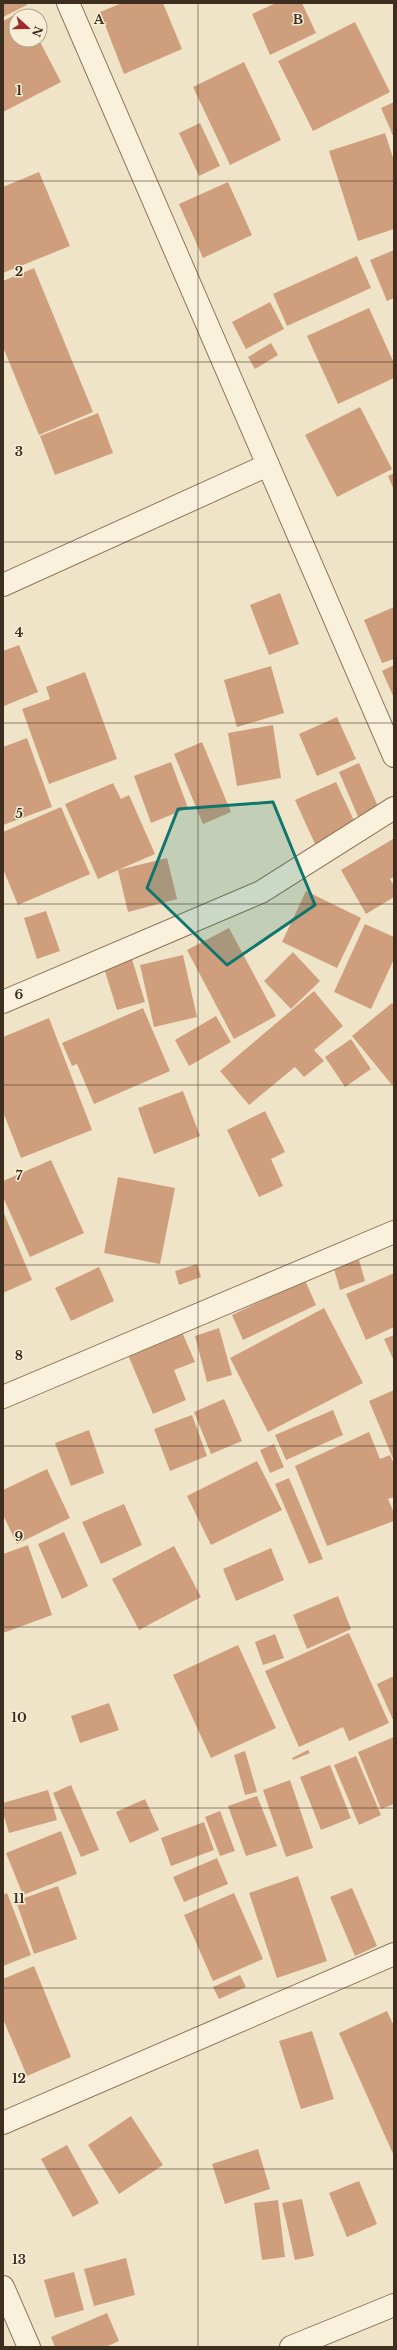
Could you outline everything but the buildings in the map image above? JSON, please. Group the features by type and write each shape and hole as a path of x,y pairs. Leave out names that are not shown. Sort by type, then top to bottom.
{"street":[{"path":"68,3 394,756"},
{"path":"3,585 268,465"},
{"path":"3,1002 261,892 394,808"},
{"path":"3,1397 394,1232"},
{"path":"3,2123 394,1954"},
{"path":"3,2287 29,2347"},
{"path":"291,2347 394,2305"}],"highlighted area":[{"path":"273,802 315,905 227,965 147,888 178,809"}]}
